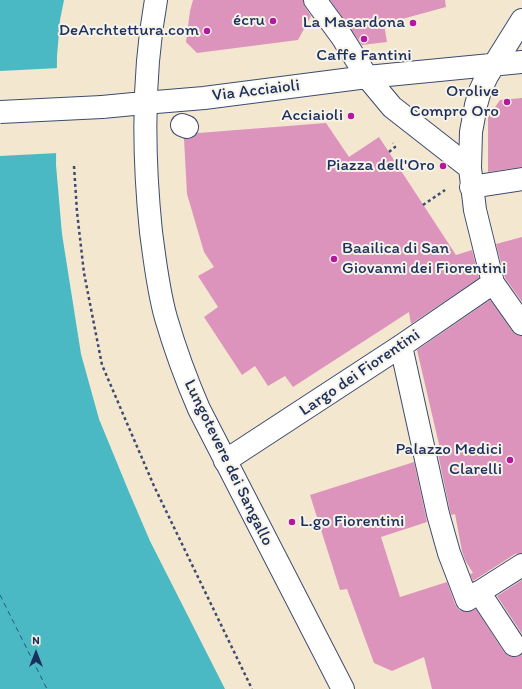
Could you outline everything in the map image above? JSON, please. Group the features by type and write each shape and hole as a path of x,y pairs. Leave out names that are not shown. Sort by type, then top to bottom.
{"street":[{"name":"Lungotevere dei Sangallo","path":"156,0 148,50 144,103 145,152 149,210 156,271 162,303 178,356 199,409 343,689"},
{"path":"315,0 342,37 368,77 392,107 471,178 522,179"},
{"path":"522,20 487,76 480,91 471,132 471,178 475,210 486,255 494,283 522,324"},
{"path":"368,77 522,62"},
{"name":"Via Acciaioli","path":"0,112 102,107 204,98 368,77"},
{"name":"Largo dei Fiorentini","path":"225,461 494,283"},
{"path":"400,346 438,514 449,553 473,596 514,645"},
{"path":"473,596 522,565"}],"path":[{"path":"74,166 77,212 84,273 102,365 154,486 252,689"},
{"path":"423,204 450,186"}],"water":[{"path":"0,0 64,0 60,20 57,56 56,165 62,234 81,354 99,419 150,541 225,689 0,689"}],"pier":[{"path":"59,68 58,153 0,156 0,71"}],"building":[{"path":"193,0 303,0 305,7 311,16 298,40 197,53 186,42"},
{"path":"330,0 445,0 446,7 384,24 387,42 362,45"},
{"path":"522,98 522,167 488,172 488,117 500,100"},
{"name":"Baailica di San Giovanni dei Fiorentini","path":"326,123 349,157 379,137 456,255 472,250 479,278 411,324 409,312 293,387 285,376 268,386 255,366 242,375 204,317 218,307 198,276 214,267 204,252 187,194 184,139 194,137 198,133"},
{"path":"522,237 522,302 505,278 496,244"},
{"path":"490,300 512,331 516,335 522,336 522,553 515,554 473,581 470,574 473,573 465,560 462,551 455,514 451,515 450,511 438,454 441,453 417,350"},
{"path":"414,462 427,522 381,537 400,597 447,582 455,604 459,610 467,612 476,609 504,652 509,656 514,657 522,654 522,689 432,689 424,657 392,671 374,663 347,589 340,590 310,495"},
{"path":"522,580 522,634 497,596"}],"ferry route":[{"path":"0,595 47,689"}],"place":[{"name":"écru","path":"273,21"},
{"name":"La Masardona","path":"413,23"},
{"name":"DeArchtettura.com","path":"207,31"},
{"name":"Caffe Fantini","path":"364,39"},
{"name":"Orolive Compro Oro","path":"507,102"},
{"name":"Acciaioli","path":"351,116"},
{"name":"Piazza dell'Oro","path":"443,166"},
{"name":"Baailica di San Giovanni dei Fiorentini","path":"334,259"},
{"name":"Palazzo Medici Clarelli","path":"510,460"},
{"name":"L.go Fiorentini","path":"292,522"}]}
